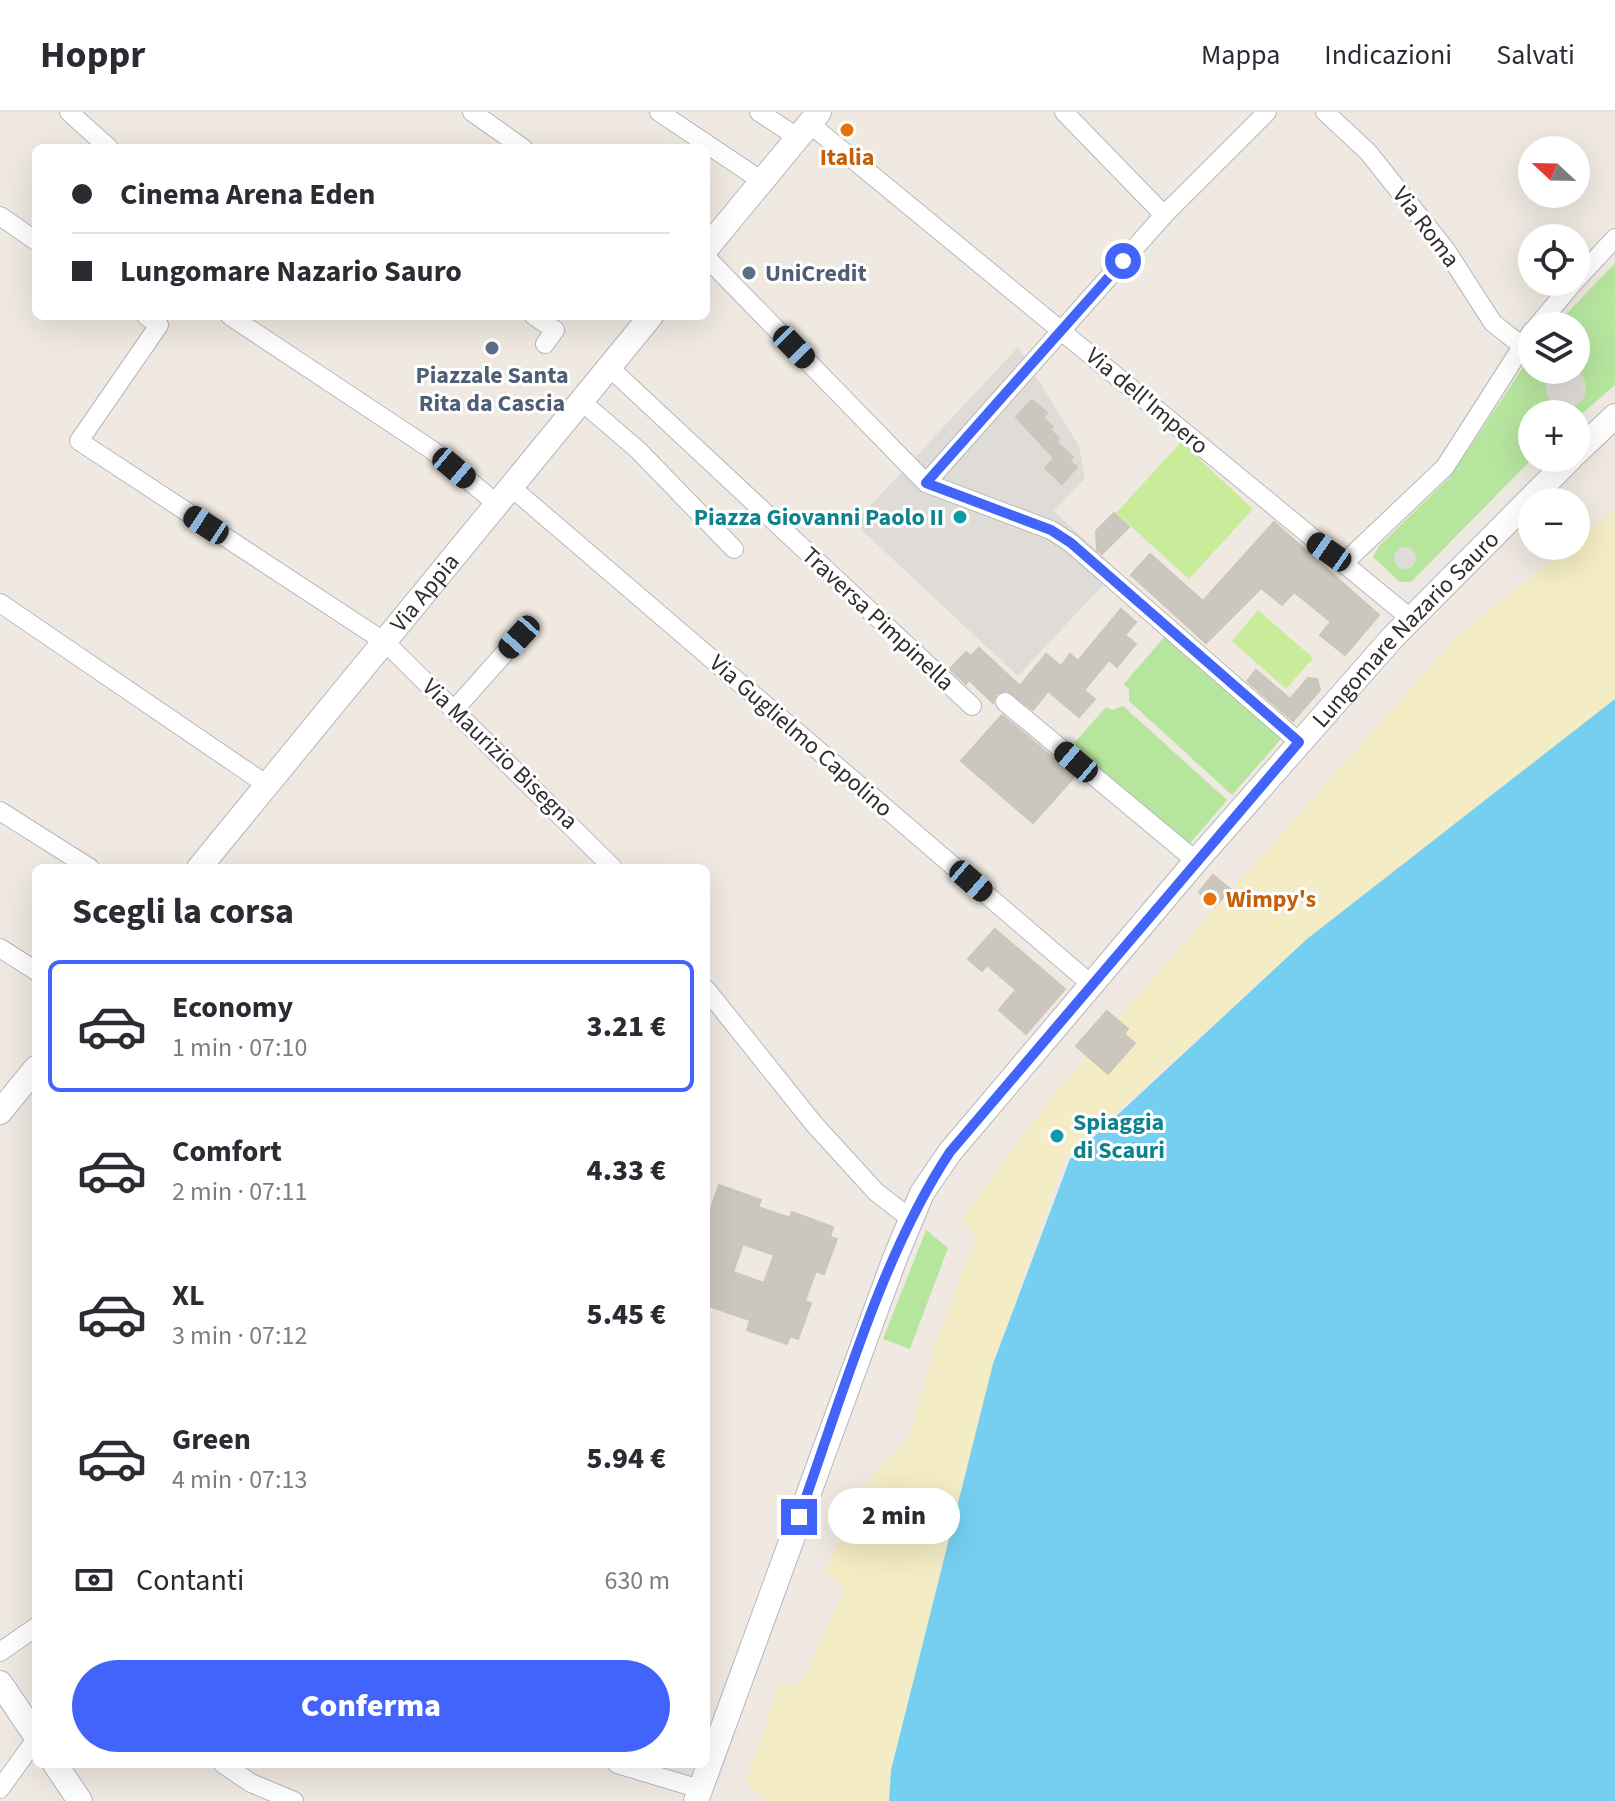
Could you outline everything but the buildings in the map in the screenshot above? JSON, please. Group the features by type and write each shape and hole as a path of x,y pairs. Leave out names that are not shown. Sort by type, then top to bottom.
{"street":[{"path":"69,112 105,144"},
{"path":"472,112 517,144"},
{"path":"659,112 707,144"},
{"name":"Via dell'Impero","path":"759,112 809,124 1410,618"},
{"path":"1064,112 1164,215"},
{"path":"926,483 1164,215 1267,112"},
{"name":"Via Roma","path":"1325,112 1368,152 1446,250 1493,323 1518,334"},
{"path":"710,244 809,124"},
{"path":"710,146 762,181"},
{"path":"0,216 32,238"},
{"path":"1590,265 1615,238"},
{"path":"710,261 926,483 1051,530 1105,572 1299,742"},
{"path":"1549,312 1562,296"},
{"name":"Via Maurizio Bisegna","path":"152,320 159,325 79,441 385,642 601,864"},
{"name":"Via Guglielmo Capolino","path":"236,320 504,496 1092,985"},
{"path":"540,320 555,330 545,344"},
{"name":"Via Appia","path":"202,864 648,320"},
{"path":"1344,563 1445,467 1518,351"},
{"name":"Traversa Pimpinella","path":"609,367 972,706"},
{"path":"581,401 638,450 666,483 734,549"},
{"path":"1590,440 1615,416"},
{"name":"Lungomare Nazario Sauro","path":"710,1763 922,1193 950,1152 1299,742 1410,618 1557,472"},
{"path":"0,603 267,785"},
{"path":"454,710 519,637"},
{"path":"1005,702 1196,861"},
{"path":"0,811 84,864"},
{"path":"0,948 32,968"},
{"path":"710,994 814,1124 876,1192 911,1219"},
{"path":"0,1112 32,1076"},
{"path":"0,1652 32,1630"},
{"path":"1,1687 32,1732"},
{"path":"0,1789 32,1744"},
{"path":"58,1768 80,1801"},
{"path":"229,1768 251,1783 294,1801"},
{"path":"627,1768 698,1795"},
{"name":"Lungomare Nazario Sauro","path":"698,1795 708,1768"}],"green space":[{"path":"1615,263 1615,385 1590,407 1590,400 1518,400 1519,472 1411,582 1400,582 1373,557 1379,546 1449,478 1518,375 1518,384 1590,384 1590,312 1568,312 1584,296 1590,296 1590,289"},
{"path":"1181,442 1253,509 1189,579 1116,513"},
{"path":"1258,610 1313,658 1286,689 1232,641"},
{"path":"1166,635 1281,739 1232,795 1129,701 1129,689 1124,684"},
{"path":"1123,706 1227,800 1186,848 1068,750 1106,707 1112,710"},
{"path":"926,1230 948,1248 910,1349 883,1339"}],"sand":[{"name":"Spiaggia di Scauri","path":"1615,510 1615,699 1307,939 1064,1160 993,1364 891,1770 889,1801 762,1801 763,1797 746,1781 779,1684 802,1683 845,1588 825,1573 859,1491 909,1437 937,1339 977,1235 961,1220 1041,1111 1132,1002 1459,634 1552,560 1590,560 1590,530"}],"shaded area":[{"name":"Piazza Giovanni Paolo II","path":"1018,347 1079,446 1085,478 1054,511 1117,570 1018,676 854,523"},
{"path":"1547,384 1585,384 1581,400 1551,400 1546,388"},
{"path":"1405,547 1413,550 1416,558 1413,566 1405,569 1397,566 1394,558 1397,550"}],"water":[{"path":"1615,699 1615,1801 889,1801 891,1770 993,1364 1070,1159 1307,939"}],"place":[{"name":"Italia","path":"847,130"},
{"name":"UniCredit","path":"749,273"},
{"name":"Piazzale Santa Rita da Cascia","path":"492,348"},
{"name":"Piazza Giovanni Paolo II","path":"960,517"},
{"name":"Wimpy's","path":"1210,899"},
{"name":"Spiaggia di Scauri","path":"1057,1136"}],"route":[{"path":"799,1517 872,1317 922,1193 950,1152 1299,742 1071,543 1051,530 926,483 1123,261"}]}
